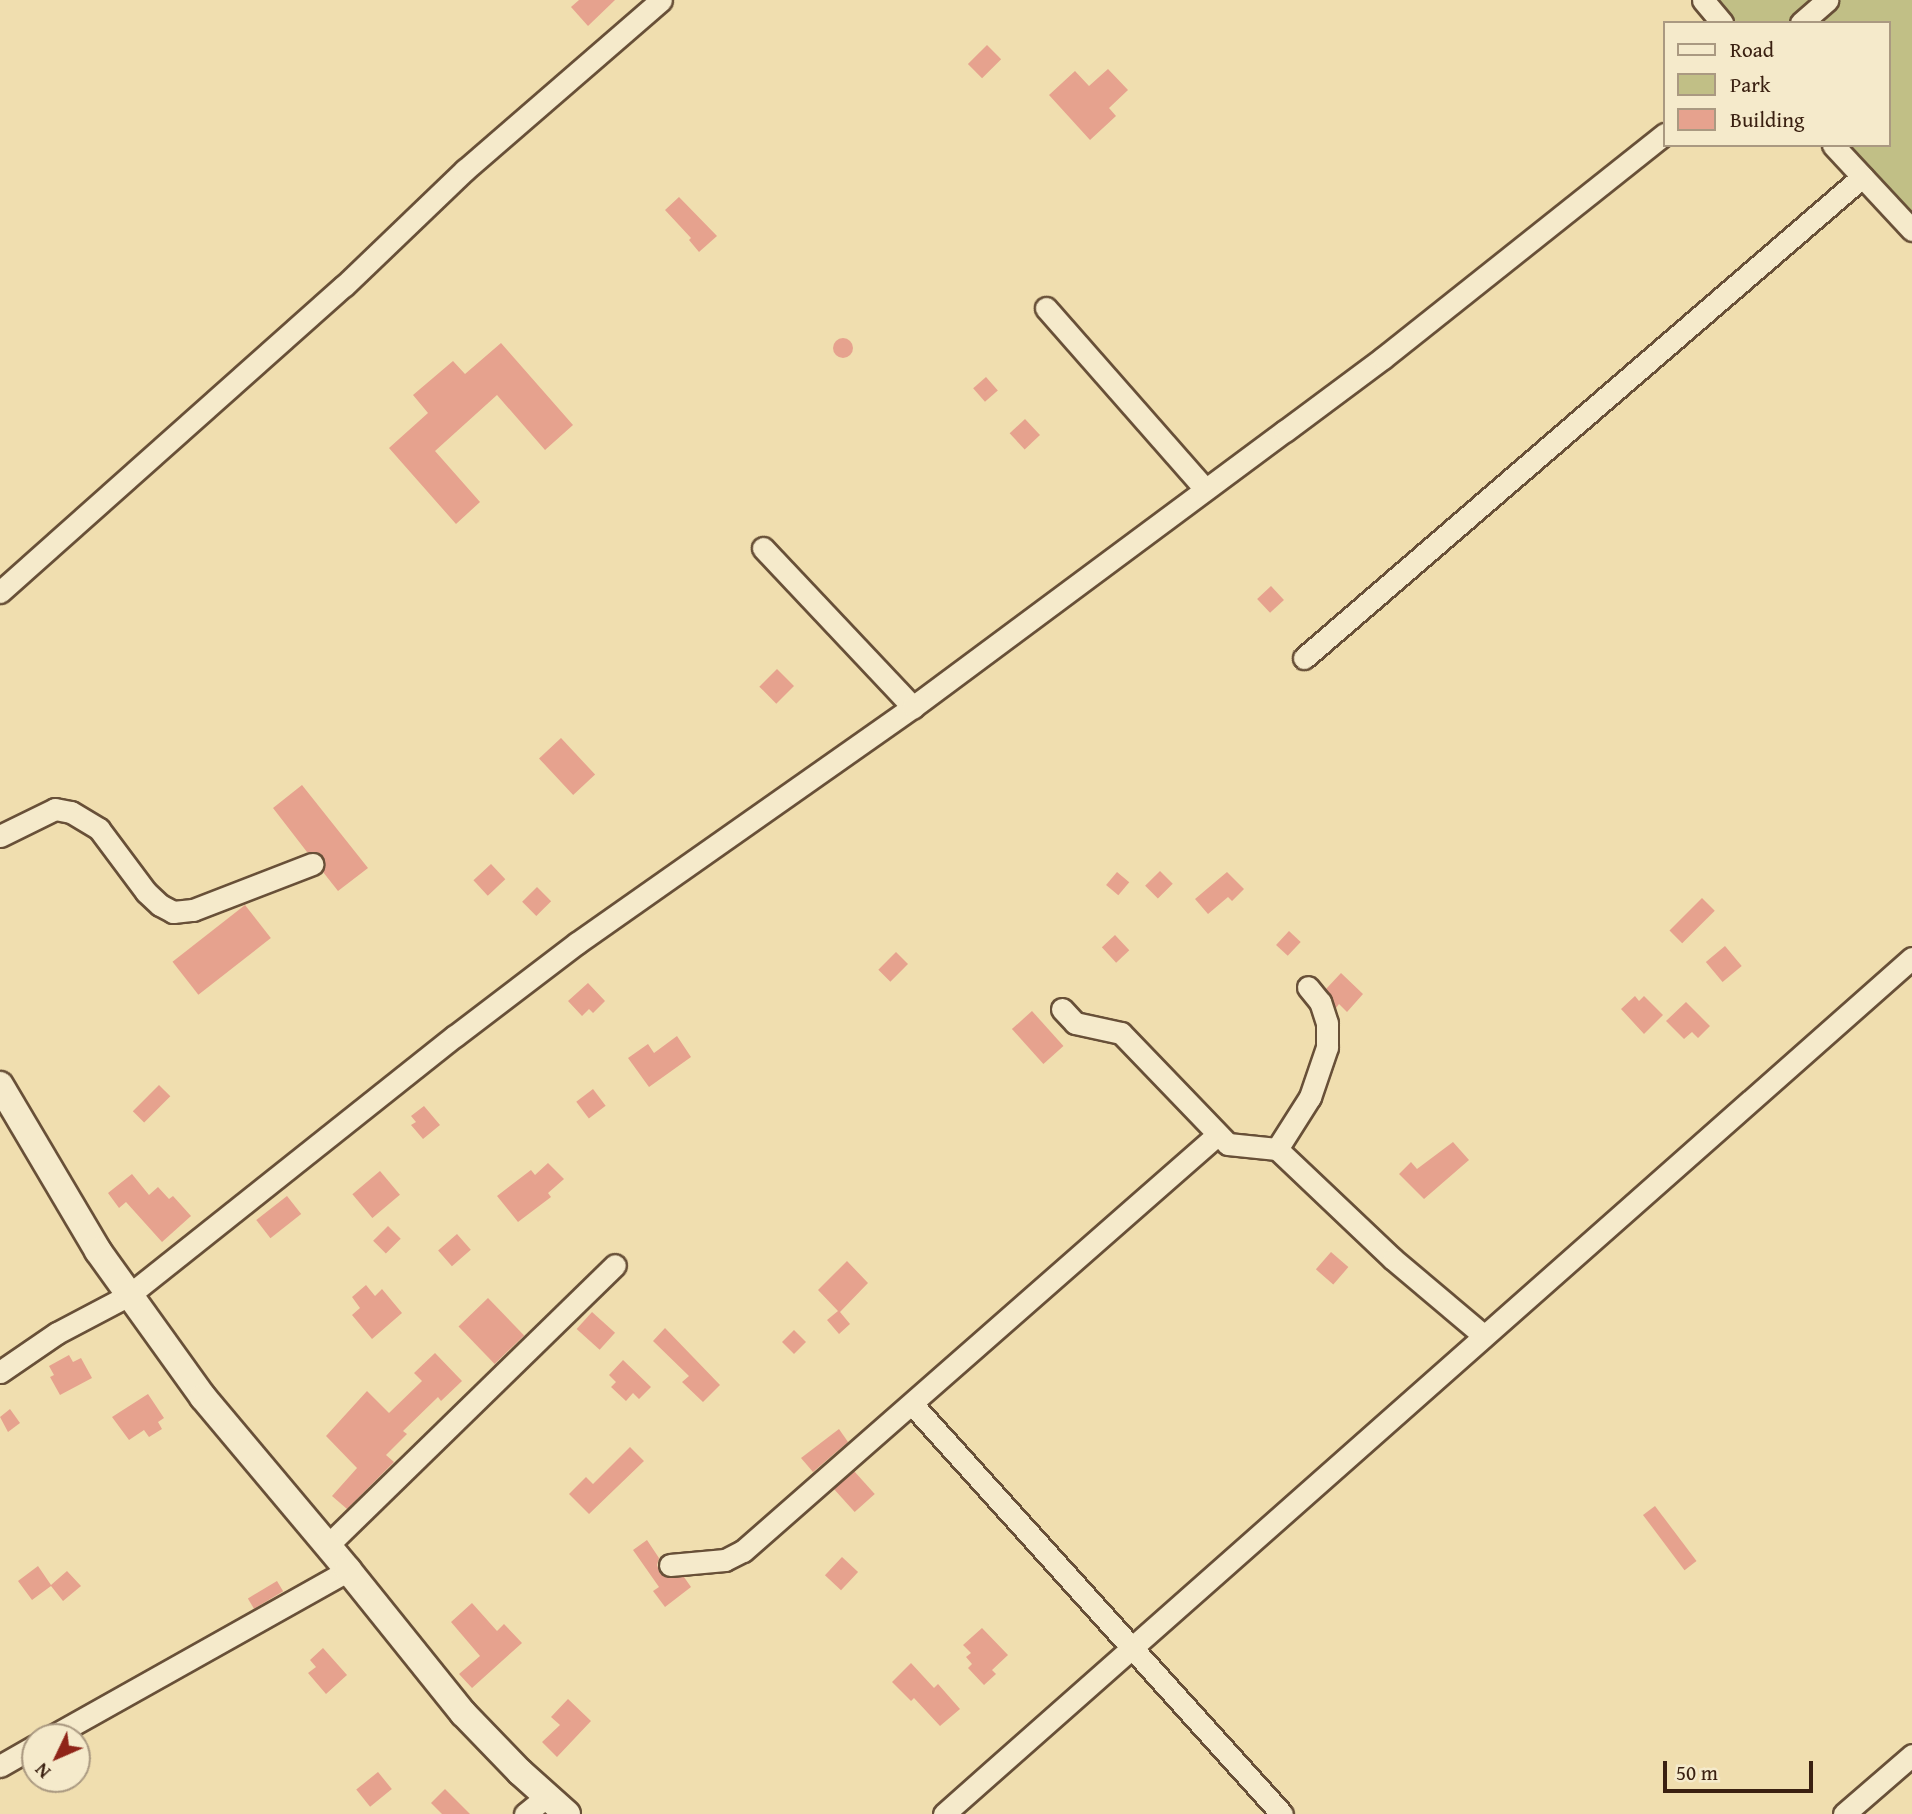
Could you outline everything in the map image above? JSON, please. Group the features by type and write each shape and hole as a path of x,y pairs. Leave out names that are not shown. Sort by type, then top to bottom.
{"street":[{"path":"0,592 334,295 465,170 661,0"},
{"path":"1703,0 1720,21"},
{"path":"1803,21 1827,0"},
{"path":"0,1372 57,1333 129,1295 445,1044 586,937 913,707 1383,358 1664,135"},
{"path":"1835,147 1912,230"},
{"path":"1304,658 1862,177"},
{"path":"1046,307 1205,489"},
{"path":"763,548 913,707"},
{"path":"0,836 55,810 71,812 99,829 146,892 160,905 173,912 193,910 312,864"},
{"path":"944,1814 1912,958"},
{"path":"1278,1149 1310,1097 1327,1047 1327,1023 1320,1002 1308,987"},
{"path":"1062,1009 1075,1023 1121,1033 1217,1135 1239,1147 1278,1149 1393,1259 1484,1336"},
{"path":"0,1085 67,1203 203,1397 463,1713 546,1797 567,1814"},
{"path":"670,1565 725,1560 743,1551 1217,1135"},
{"path":"327,1546 615,1265"},
{"path":"912,1404 1282,1814"},
{"path":"76,1723 348,1570"},
{"path":"0,1766 21,1754"},
{"path":"1844,1814 1912,1755"},
{"path":"525,1814 546,1797"}],"green space":[{"path":"1714,0 1912,0 1912,219 1848,147 1891,147 1891,21 1733,21"}],"building":[{"path":"579,0 615,0 588,26 571,7"},
{"path":"987,45 1001,59 982,78 968,64"},
{"path":"1108,69 1128,90 1109,108 1116,116 1090,140 1049,95 1075,71 1089,86"},
{"path":"679,197 717,236 699,252 689,240 691,238 665,210"},
{"path":"843,338 850,341 853,348 850,355 843,358 836,355 833,348 836,341"},
{"path":"501,343 573,425 545,450 497,395 435,451 480,502 456,524 389,448 428,413 413,395 453,361 465,374"},
{"path":"986,377 998,391 985,402 973,388"},
{"path":"1025,419 1040,435 1025,449 1010,433"},
{"path":"1271,586 1284,600 1270,613 1257,599"},
{"path":"777,669 794,686 776,704 759,687"},
{"path":"561,738 595,775 573,795 539,758"},
{"path":"302,785 368,868 338,891 323,872 325,865 321,854 307,852 273,808"},
{"path":"491,864 505,879 488,896 473,880"},
{"path":"1160,871 1173,884 1158,899 1145,886"},
{"path":"1117,872 1129,882 1118,895 1106,885"},
{"path":"1227,872 1244,889 1232,901 1228,897 1208,914 1195,899"},
{"path":"537,887 551,901 536,916 522,902"},
{"path":"1702,898 1715,911 1682,943 1669,931"},
{"path":"245,905 271,938 198,995 173,962"},
{"path":"1289,931 1301,942 1288,956 1276,945"},
{"path":"1115,935 1129,950 1116,963 1102,947"},
{"path":"1725,946 1742,966 1723,982 1706,962"},
{"path":"896,952 908,964 890,982 878,970"},
{"path":"1341,973 1363,994 1347,1012 1339,1004 1336,1008 1326,989"},
{"path":"588,983 605,1001 593,1013 589,1009 582,1016 568,1001"},
{"path":"1635,996 1639,1001 1644,996 1663,1015 1644,1034 1621,1009"},
{"path":"1686,1002 1710,1026 1698,1038 1692,1032 1684,1039 1666,1021"},
{"path":"1032,1011 1063,1046 1043,1064 1012,1029"},
{"path":"677,1036 691,1057 649,1087 628,1058 648,1044 654,1053"},
{"path":"159,1085 170,1096 144,1122 133,1111"},
{"path":"593,1089 606,1106 589,1118 576,1102"},
{"path":"424,1106 440,1125 423,1139 411,1125 416,1122 411,1116"},
{"path":"1453,1142 1469,1160 1424,1199 1399,1174 1411,1162 1417,1169"},
{"path":"548,1163 564,1179 548,1193 551,1197 518,1222 497,1196 531,1170 535,1175"},
{"path":"380,1171 400,1195 372,1218 352,1194"},
{"path":"132,1174 149,1195 158,1187 169,1199 173,1196 191,1216 162,1242 126,1202 119,1208 108,1193"},
{"path":"287,1196 301,1214 270,1238 256,1220"},
{"path":"388,1226 401,1239 386,1254 373,1241"},
{"path":"457,1234 471,1250 452,1266 438,1250"},
{"path":"1331,1252 1348,1267 1333,1284 1316,1269"},
{"path":"847,1261 868,1283 840,1312 850,1324 839,1334 827,1320 838,1311 818,1290"},
{"path":"366,1285 375,1296 382,1289 402,1313 372,1339 352,1315 360,1308 352,1297"},
{"path":"488,1298 524,1335 495,1364 459,1326"},
{"path":"592,1312 615,1333 600,1350 577,1329"},
{"path":"665,1328 720,1385 703,1402 682,1382 689,1376 653,1341"},
{"path":"794,1330 806,1342 794,1354 782,1342"},
{"path":"435,1353 462,1381 441,1401 438,1397 403,1431 407,1434 386,1455 394,1462 347,1509 332,1496 357,1468 326,1436 367,1391 389,1413 422,1381 414,1373"},
{"path":"69,1355 73,1362 81,1358 92,1378 60,1395 50,1377 54,1375 49,1366"},
{"path":"623,1360 651,1387 639,1399 633,1393 626,1401 611,1387 616,1382 609,1375"},
{"path":"148,1394 164,1418 158,1422 162,1429 149,1437 144,1430 129,1440 112,1417"},
{"path":"10,1409 20,1423 8,1432 0,1417"},
{"path":"839,1429 848,1442 813,1472 801,1458"},
{"path":"630,1447 644,1461 589,1514 569,1494 586,1477 593,1484"},
{"path":"854,1471 875,1494 855,1512 834,1489"},
{"path":"1655,1506 1697,1561 1685,1570 1643,1515"},
{"path":"647,1540 659,1558 657,1565 660,1573 670,1578 684,1577 691,1587 665,1607 653,1591 659,1587 633,1550"},
{"path":"842,1557 858,1572 841,1590 825,1575"},
{"path":"38,1566 51,1585 67,1571 81,1586 63,1601 51,1586 32,1600 18,1581"},
{"path":"277,1581 283,1591 254,1609 248,1599"},
{"path":"472,1603 497,1631 504,1624 522,1643 472,1688 459,1674 480,1656 451,1622"},
{"path":"982,1628 1008,1655 992,1670 996,1674 984,1685 968,1668 972,1664 966,1657 971,1653 963,1645"},
{"path":"323,1648 347,1675 326,1694 308,1673 316,1667 310,1660"},
{"path":"911,1663 934,1688 938,1684 960,1709 940,1726 914,1698 911,1701 892,1682"},
{"path":"568,1699 591,1721 557,1757 542,1742 560,1725 551,1717"},
{"path":"378,1772 392,1789 370,1807 356,1790"},
{"path":"445,1789 470,1814 442,1814 431,1803"}]}
